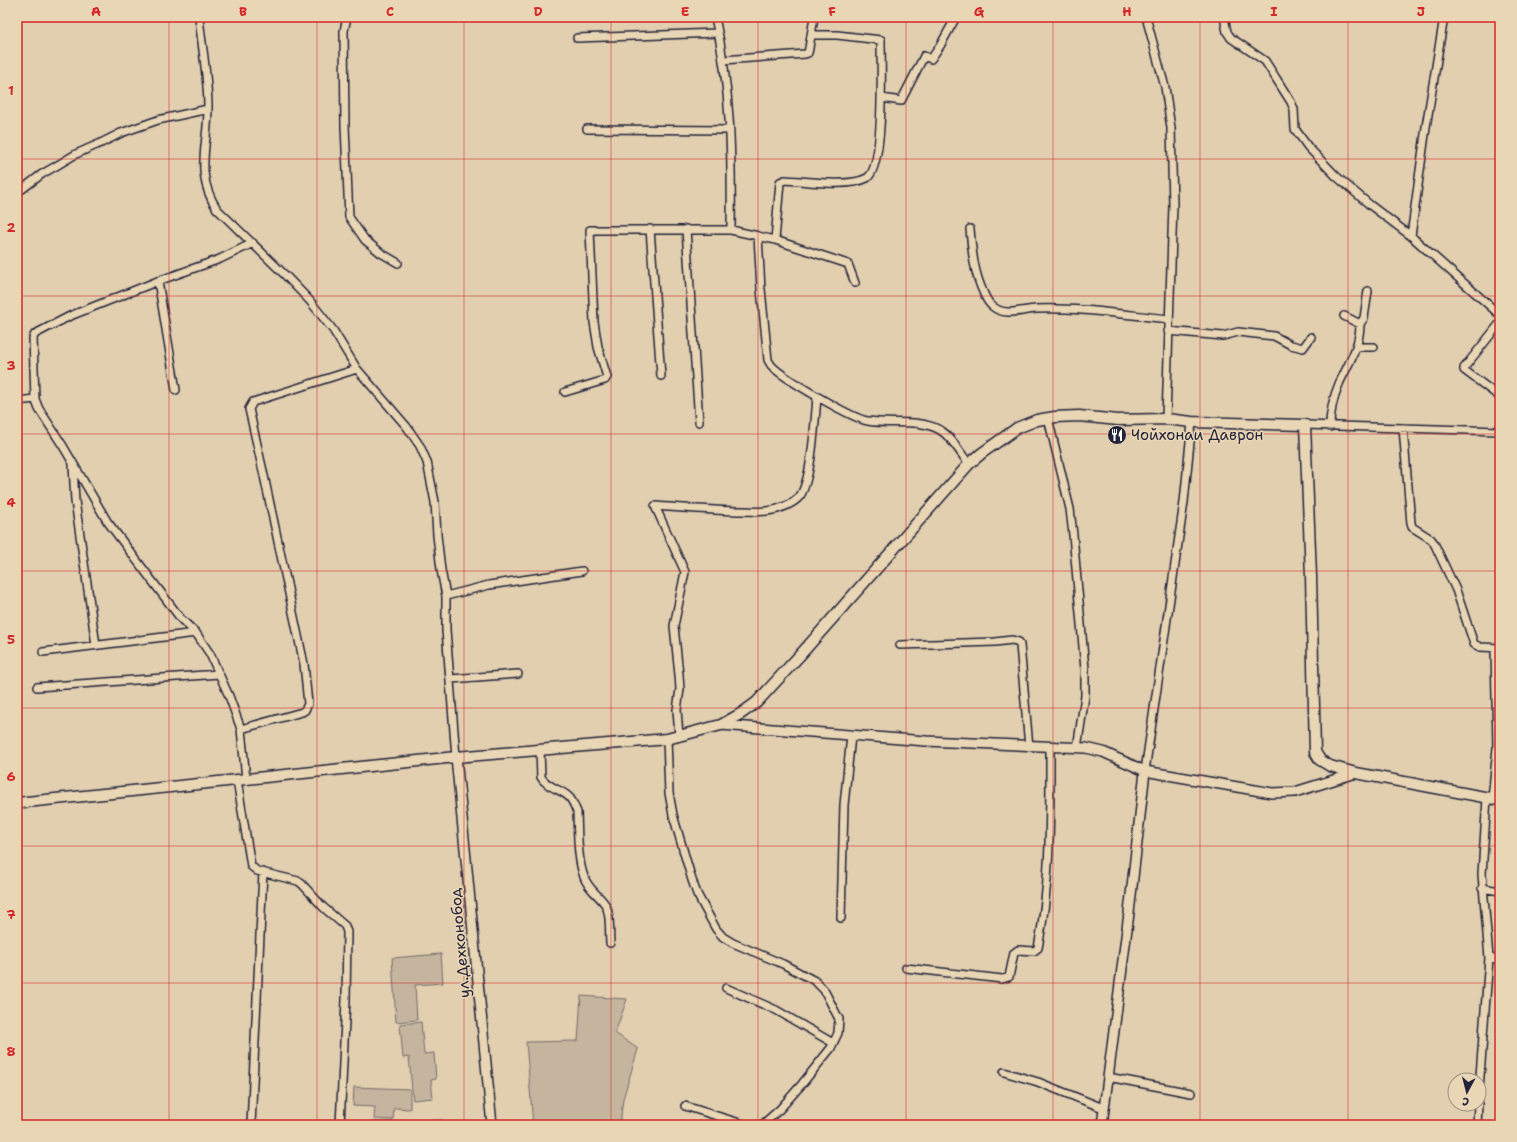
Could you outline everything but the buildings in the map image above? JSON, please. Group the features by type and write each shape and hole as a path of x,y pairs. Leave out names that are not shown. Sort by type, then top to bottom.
{"main road":[{"path":"17,804 456,757 667,738 721,726 742,714 757,702 969,464 1017,428 1037,420 1079,416 1118,420 1166,419 1192,422 1305,425 1311,576 1315,752 1320,760 1330,766 1356,773 1493,799"}],"street":[{"path":"199,17 206,71 208,109 204,158 204,180 211,200 217,209 310,301 333,330 357,369 407,427 420,446 427,462 435,502 438,542 446,596 446,630 456,757"},
{"path":"347,17 344,31 345,126 349,217 365,240 381,253 398,263"},
{"path":"715,17 723,60 729,106 731,176 730,230"},
{"path":"723,60 808,53 814,17"},
{"path":"882,98 901,101 924,56 931,59 956,17"},
{"path":"1146,17 1165,87 1171,128 1173,205 1166,419"},
{"path":"1224,17 1227,32 1231,38 1265,60 1291,102 1294,109 1295,129 1308,146 1336,176 1370,205 1411,236 1500,315"},
{"path":"1411,236 1426,127 1444,17"},
{"path":"577,38 718,33"},
{"path":"775,240 780,184 782,180 835,184 867,178 872,172 880,136 882,98 881,40 837,35 812,35"},
{"path":"17,193 42,174 76,154 101,144 121,133 158,120 208,109"},
{"path":"587,129 730,130"},
{"path":"650,229 661,376"},
{"path":"686,229 699,422"},
{"path":"970,229 974,267 981,286 990,305 1001,312 1036,309 1066,309 1169,319"},
{"path":"565,392 601,381 607,377 598,346 594,322 590,230 730,230 775,240 848,264 855,283"},
{"path":"758,236 761,289 768,360 771,365 817,397 865,421 912,423 940,430 946,435 969,464"},
{"path":"253,243 220,259 158,280 70,316 35,334 33,338 35,399 39,409 63,446 107,521 181,619 196,634 210,654 229,696 241,729 242,780 251,866 254,869 263,872 298,881 323,907 346,926 348,932 346,1000 340,1125"},
{"path":"158,280 176,390"},
{"path":"1330,426 1334,396 1356,347 1360,334 1360,324 1364,318 1368,291"},
{"path":"1344,316 1360,324"},
{"path":"1500,323 1464,368 1469,374 1500,398"},
{"path":"1168,331 1224,336 1238,332 1274,336 1291,345 1303,348 1311,337"},
{"path":"1356,347 1374,347"},
{"path":"241,729 302,712 306,710 308,704 304,664 249,409 253,402 357,369"},
{"path":"679,736 677,710 680,689 674,626 685,572 655,506 732,511 768,511 786,506 795,500 803,489 808,472 817,397"},
{"path":"17,401 35,399"},
{"path":"1048,418 1069,504 1074,535 1085,669 1085,696 1077,748"},
{"path":"1102,1125 1129,913 1145,771 1184,502 1192,422"},
{"path":"1305,425 1500,431"},
{"path":"1403,428 1411,523 1415,529 1426,535 1434,543 1456,590 1474,644 1480,647 1498,648 1497,748 1493,799 1482,854 1482,888 1489,958 1480,1072"},
{"path":"73,463 75,501 96,645"},
{"path":"446,596 489,585 582,571"},
{"path":"43,652 196,634"},
{"path":"900,645 995,642 1012,640 1019,642 1028,747"},
{"path":"37,686 219,674"},
{"path":"450,679 518,674"},
{"path":"721,726 851,736 1095,750 1103,752 1145,771 1272,793 1295,792 1356,773"},
{"path":"840,918 844,805 851,736"},
{"path":"667,738 669,793 673,815 697,894 716,929 728,940 783,964 815,981 821,986 839,1019 838,1033 831,1048 780,1109 762,1125"},
{"path":"906,968 1002,979 1008,977 1014,953 1018,950 1034,951 1038,948 1044,917 1050,807 1050,747"},
{"path":"540,750 541,777 544,781 566,794 571,799 577,812 580,858 584,877 589,887 606,906 608,913 610,943"},
{"name":"ул.Дехконобод","path":"456,757 492,1125"},
{"path":"251,1125 263,872"},
{"path":"1482,888 1500,891"},
{"path":"1489,958 1500,960"},
{"path":"726,988 776,1010 834,1043"},
{"path":"1004,1072 1038,1082 1103,1108"},
{"path":"1108,1077 1191,1094"},
{"path":"685,1106 746,1125"},
{"path":"1477,1125 1478,1112"}],"shaded area":[{"path":"441,954 443,983 415,985 417,1020 396,1022 392,958"},
{"path":"581,996 627,999 615,1033 638,1049 623,1099 620,1125 533,1125 526,1042 578,1041"},
{"path":"421,1022 424,1054 434,1053 436,1079 431,1080 433,1098 413,1100 409,1057 403,1058 400,1024"},
{"path":"354,1087 410,1089 410,1109 394,1108 393,1120 374,1119 375,1107 353,1106"},
{"path":"443,1120 443,1125 371,1125 371,1122"}],"place":[{"name":"Чойхонаи Даврон","path":"1117,435"}]}
